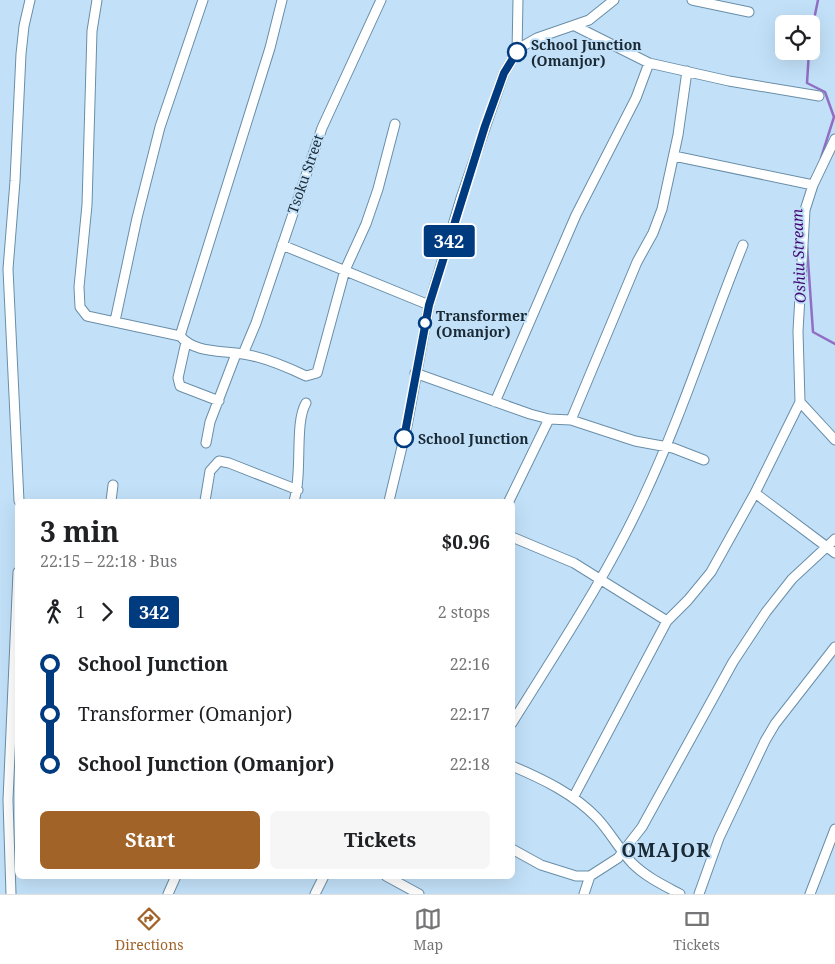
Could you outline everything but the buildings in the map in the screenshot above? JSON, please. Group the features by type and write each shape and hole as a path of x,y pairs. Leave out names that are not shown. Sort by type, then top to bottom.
{"street":[{"path":"18,499 8,269 15,181 21,54 24,26 30,0"},
{"path":"97,0 92,31 87,205 79,298 80,308 87,316 115,321 183,339 213,351 240,354 306,376 317,372 345,270 378,190 395,124"},
{"path":"115,321 158,134 203,0"},
{"path":"219,401 180,386 178,378 183,339 211,231 270,48 282,0"},
{"name":"Tsoku Street","path":"206,443 210,422 240,354 282,245 322,128 381,0"},
{"path":"517,52 518,0"},
{"path":"390,499 429,305 504,73 517,52 537,38 575,26 596,15 614,0"},
{"path":"692,0 749,12"},
{"path":"575,26 649,62 729,81 819,96"},
{"path":"496,402 576,215 636,98 649,62"},
{"path":"571,420 637,262 653,233 662,209 674,156 687,71"},
{"path":"573,798 667,621 688,600 711,572 755,492 800,402 798,331 805,210 813,185 835,140"},
{"path":"674,156 813,185"},
{"path":"282,245 429,305"},
{"path":"515,718 551,664 644,498 666,446 743,245"},
{"path":"415,373 549,419 571,420 635,441 666,446 704,460"},
{"path":"800,402 835,440"},
{"path":"295,499 298,490 300,415 306,403"},
{"path":"510,499 549,419"},
{"path":"205,499 210,471 220,462 230,463 298,490"},
{"path":"111,499 113,485"},
{"path":"755,492 831,550"},
{"path":"515,538 574,563 599,581 667,621"},
{"path":"515,851 541,865 564,874 576,876 590,876 624,852 642,827 733,662 766,612 792,579 831,550 835,539"},
{"path":"11,894 8,800 15,640"},
{"path":"699,894 720,838 765,741 775,724 835,647"},
{"path":"515,767 536,776 573,798 596,817 624,852 648,876 680,894"},
{"path":"810,894 835,829"},
{"path":"584,894 590,876"},
{"path":"168,894 175,879"},
{"path":"315,894 322,879"},
{"path":"391,879 418,894"}],"waterway":[{"name":"Oshiu Stream","path":"815,15 818,0"},
{"name":"Oshiu Stream","path":"808,60 807,83 825,92 834,117 821,158"},
{"name":"Oshiu Stream","path":"807,246 813,332 835,344"}],"bus line":[{"name":"342","path":"404,438 429,305 485,126 504,73 517,52"}],"place":[{"name":"School Junction (Omanjor)","path":"517,52"},
{"name":"Transformer (Omanjor)","path":"425,323"},
{"name":"School Junction","path":"404,438"}],"district":[{"name":"OMAJOR","path":"666,850"}]}
